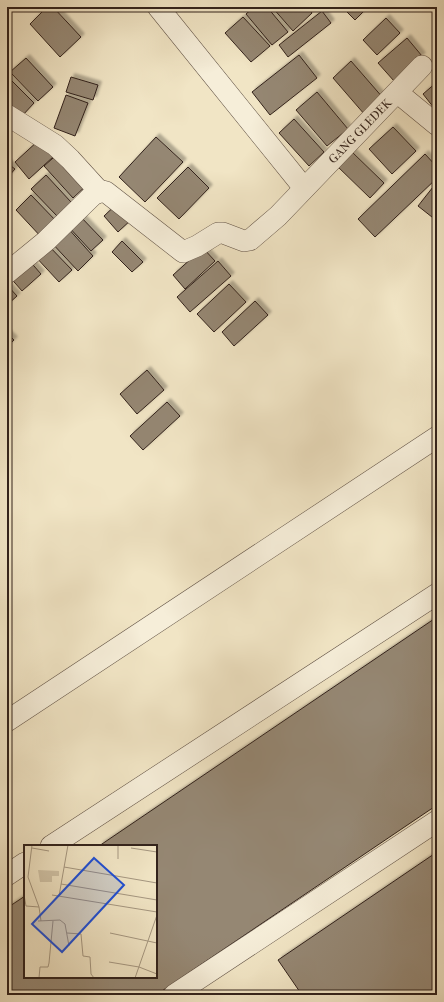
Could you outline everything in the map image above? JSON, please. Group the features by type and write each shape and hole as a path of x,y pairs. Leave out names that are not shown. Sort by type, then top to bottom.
{"street":[{"path":"158,7 304,188"},
{"path":"398,93 422,66"},
{"name":"GANG GLEDEK","path":"100,192 106,192 183,252 197,246 218,233 223,233 244,241 250,240 278,216 398,93 437,125"},
{"path":"7,114 55,145 100,192 94,195 46,241 7,273"},
{"path":"7,721 437,437"},
{"path":"53,845 437,594"},
{"path":"174,995 437,821"},
{"path":"7,875 24,864"}],"building":[{"path":"47,7 53,7 81,37 60,57 30,24"},
{"path":"254,7 267,7 288,32 272,45 246,14"},
{"path":"272,7 307,7 312,13 293,31"},
{"path":"342,7 368,7 355,20"},
{"path":"322,11 331,23 288,57 279,45"},
{"path":"243,17 270,46 251,62 225,33"},
{"path":"386,18 400,33 377,55 363,40"},
{"path":"407,38 422,56 394,81 378,63"},
{"path":"299,55 317,78 270,115 252,92"},
{"path":"26,58 53,87 38,101 10,72"},
{"path":"351,61 384,99 365,115 333,78"},
{"path":"71,77 98,85 93,100 66,92"},
{"path":"9,78 34,103 22,116 7,101 7,81"},
{"path":"437,82 437,105 434,108 423,94"},
{"path":"317,92 348,129 327,146 296,110"},
{"path":"66,95 88,103 75,136 54,128"},
{"path":"294,119 324,152 309,166 279,133"},
{"path":"393,127 416,151 392,174 369,149"},
{"path":"156,137 183,162 145,202 119,177"},
{"path":"39,140 54,156 29,179 15,162"},
{"path":"61,151 89,183 73,198 44,166"},
{"path":"351,151 384,183 370,198 336,165"},
{"path":"425,154 437,167 437,178 375,237 358,219"},
{"path":"7,163 15,169 7,178"},
{"path":"188,167 209,188 179,219 157,198"},
{"path":"46,175 71,202 57,216 31,189"},
{"path":"437,182 437,221 418,206"},
{"path":"31,195 59,224 43,239 16,210"},
{"path":"119,202 133,218 118,232 104,216"},
{"path":"78,214 103,240 91,251 66,224"},
{"path":"66,226 93,256 78,271 50,241"},
{"path":"122,241 143,262 132,272 112,252"},
{"path":"46,243 72,270 59,282 34,255"},
{"path":"203,248 215,261 185,289 173,275"},
{"path":"27,258 41,274 22,291 8,275"},
{"path":"218,261 231,276 190,312 177,297"},
{"path":"229,284 246,302 214,332 197,314"},
{"path":"7,285 17,296 7,305"},
{"path":"255,301 268,315 234,346 222,332"},
{"path":"7,333 14,340 7,347"},
{"path":"147,370 164,390 137,414 120,394"},
{"path":"167,402 180,416 143,450 130,436"},
{"path":"437,617 437,805 156,995 7,995 7,908 24,897 24,978 157,978 157,845 100,845"},
{"path":"437,852 437,995 302,995 278,960"}]}
